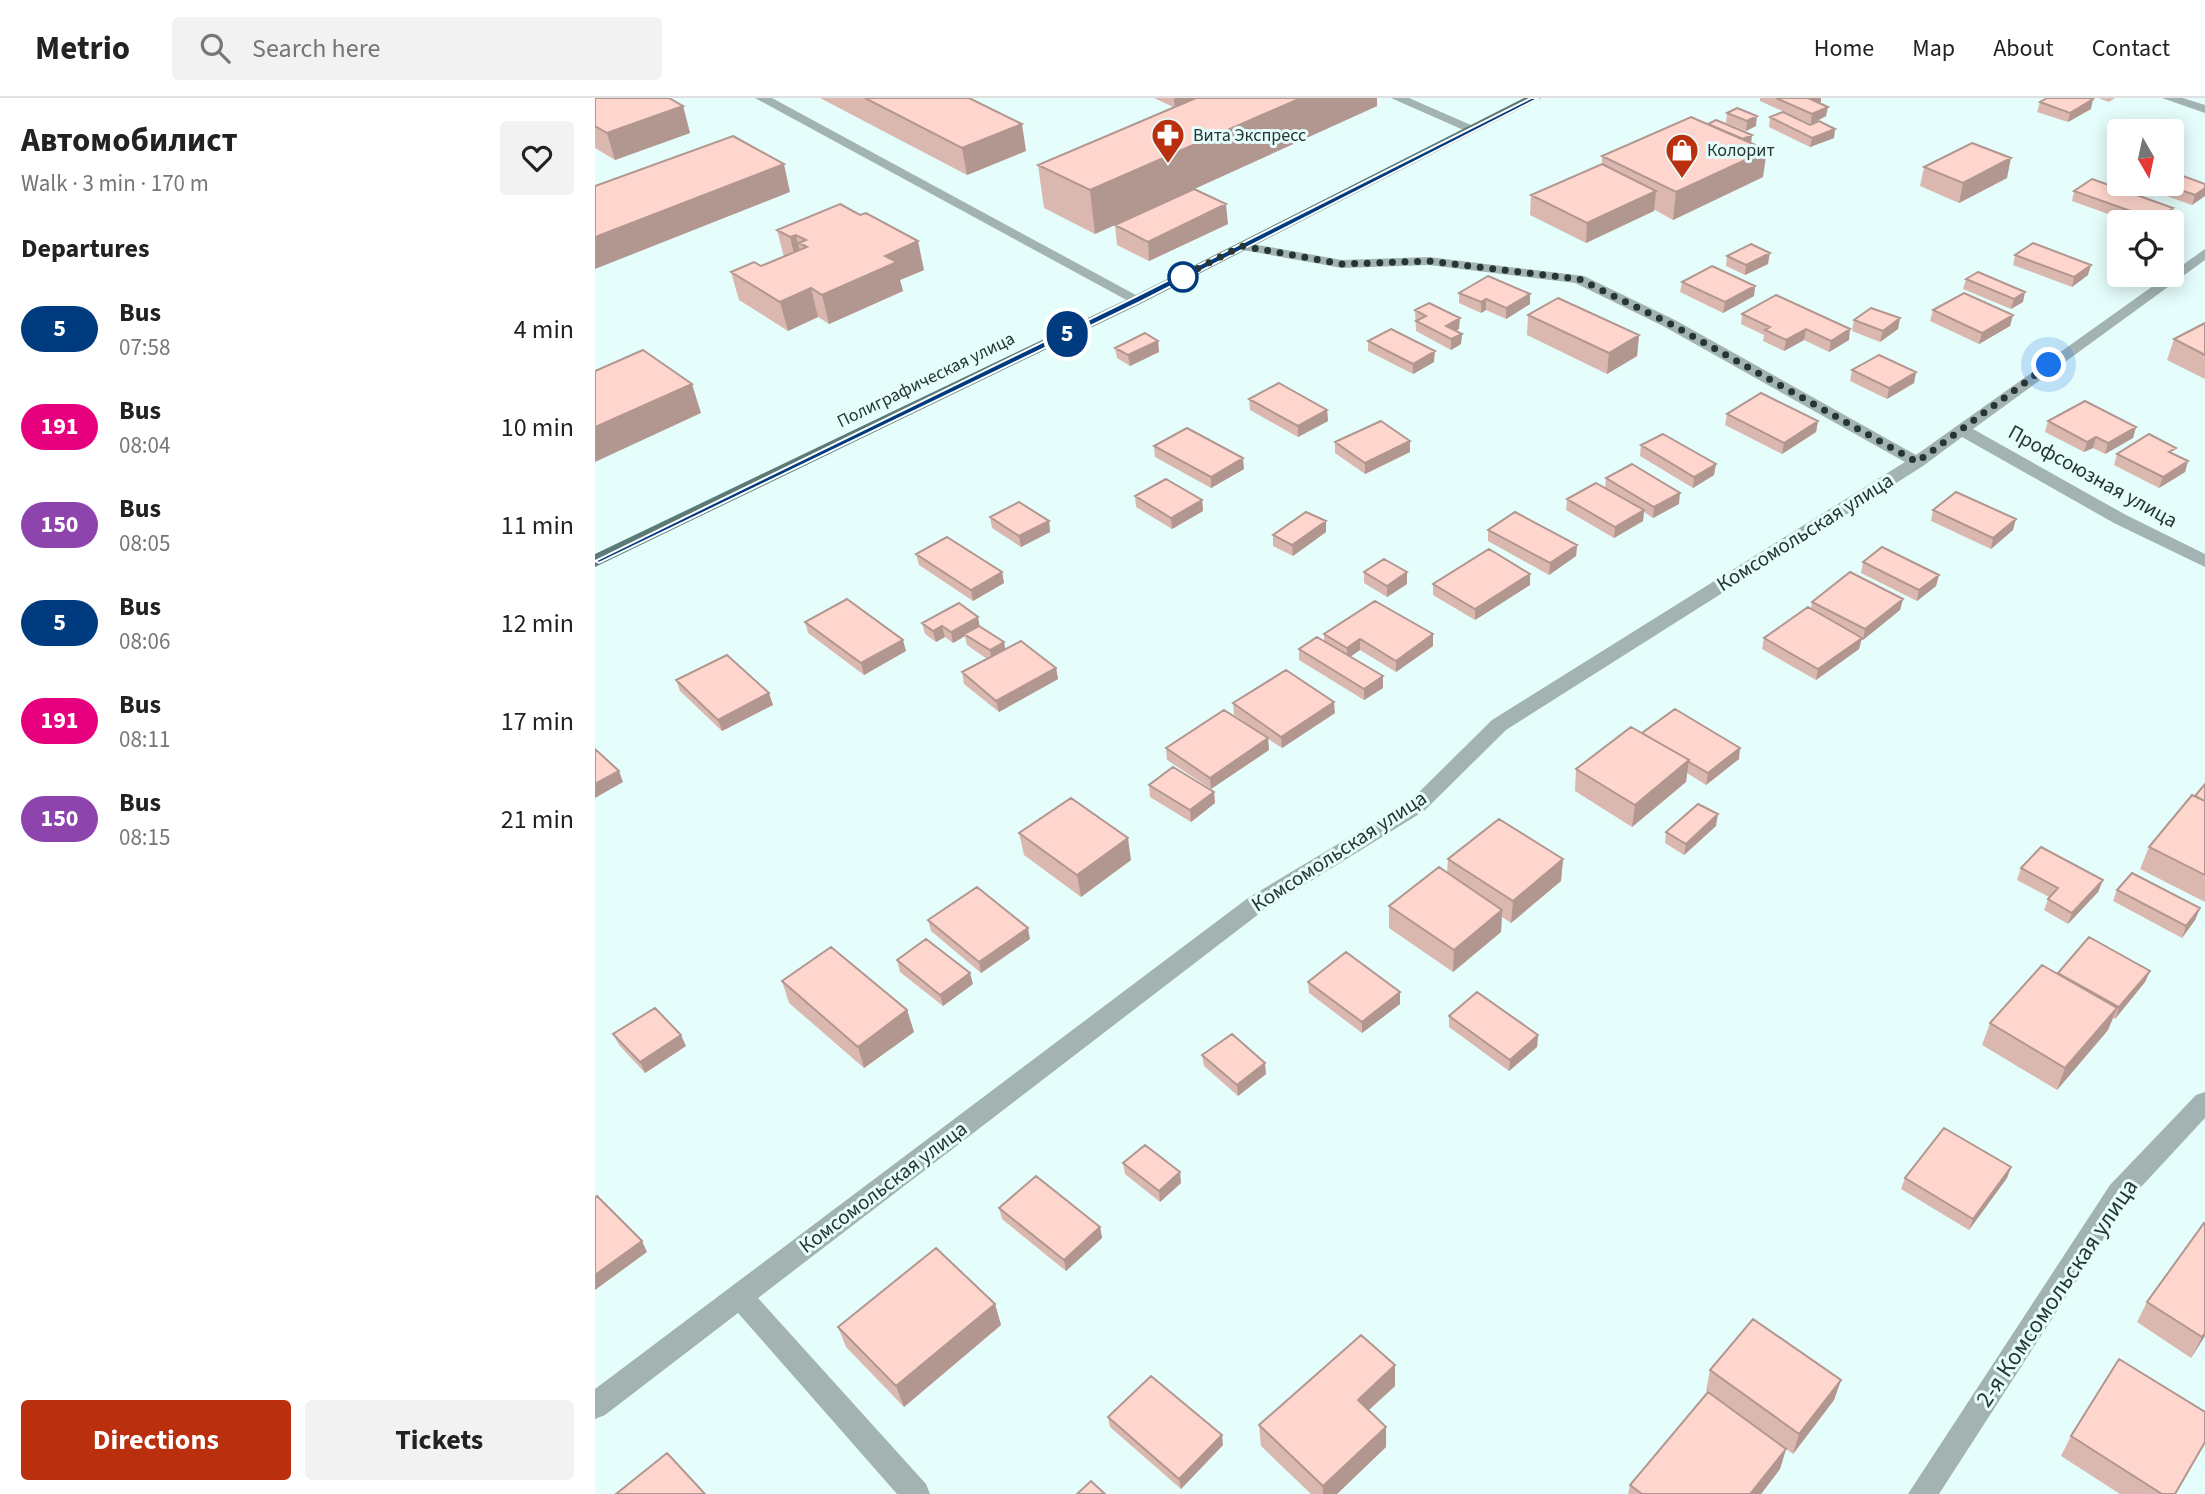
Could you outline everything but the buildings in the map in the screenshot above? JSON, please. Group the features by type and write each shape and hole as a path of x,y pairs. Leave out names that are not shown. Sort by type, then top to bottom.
{"main road":[{"name":"Полиграфическая улица","path":"595,561 1136,300 1534,98"}],"street":[{"path":"762,98 1136,300"},
{"path":"1398,98 1473,129"},
{"path":"2169,98 2205,109"},
{"path":"1242,246 1342,264 1429,261 1579,279 1669,323 1917,462"},
{"name":"Комсомольская улица","path":"595,1406 1256,904 1417,806 1499,725 1917,462 2205,253"},
{"name":"Профсоюзная улица","path":"1960,429 2120,519 2205,561"},
{"name":"2-я Комсомольская улица","path":"1922,1494 2119,1193 2205,1102"},
{"path":"739,1295 916,1494"}],"bus line":[{"name":"5","path":"595,561 1136,300 1534,98"}],"place":[{"name":"Вита Экспресс","path":"1168,165"},
{"name":"Колорит","path":"1682,180"}],"route":[{"path":"1183,277 1179,278 1242,246 1342,264 1429,261 1579,279 1669,323 1917,462 2049,365"}]}
